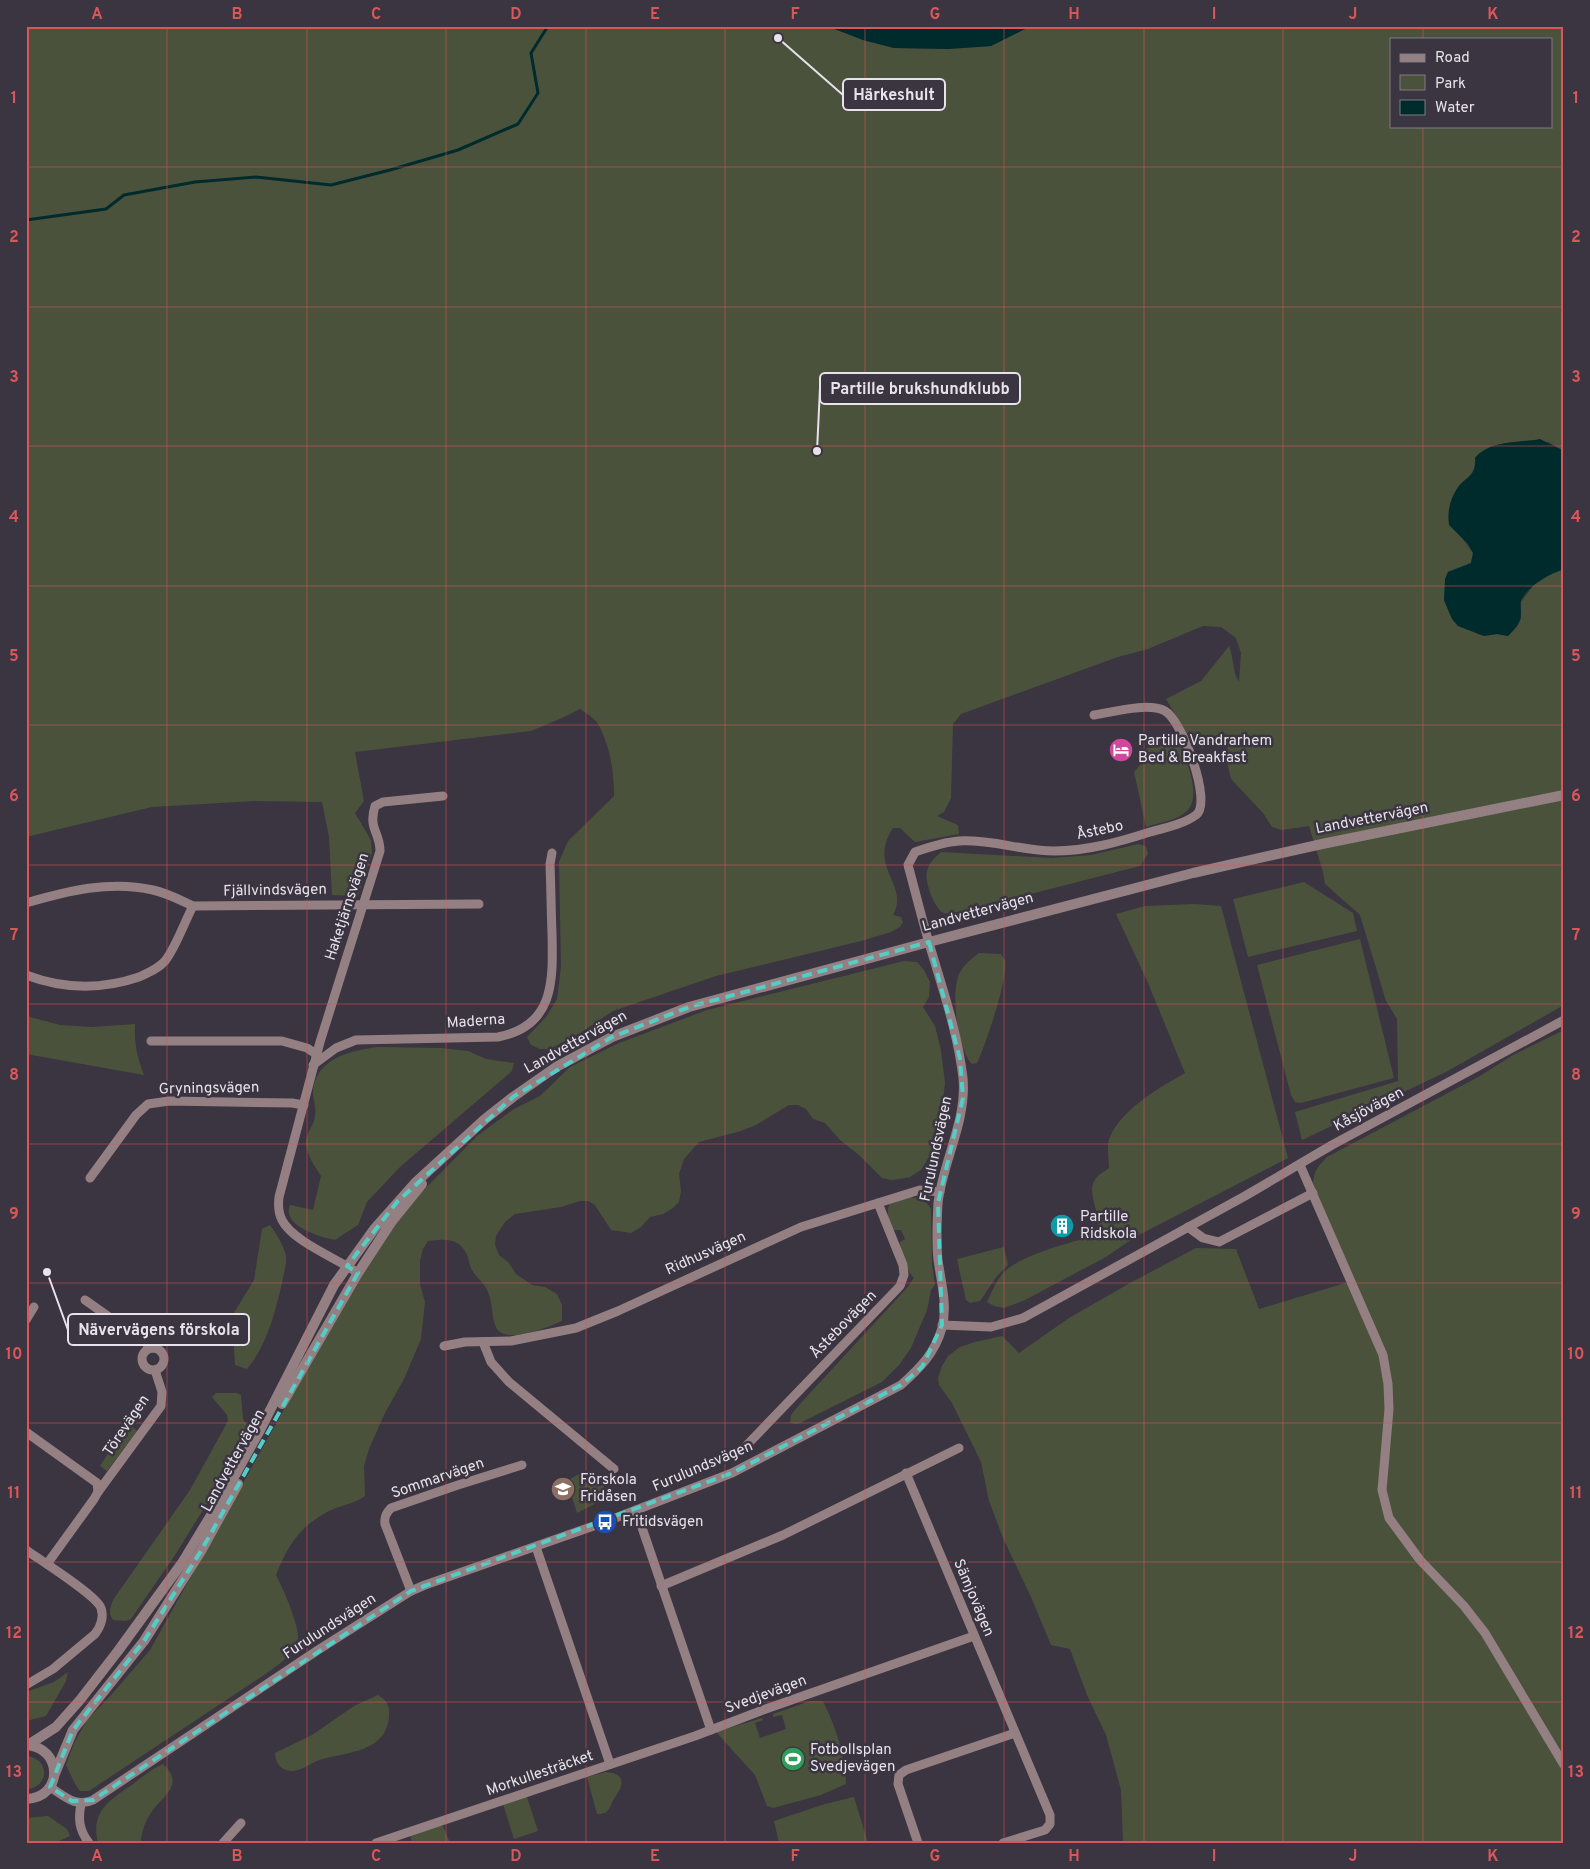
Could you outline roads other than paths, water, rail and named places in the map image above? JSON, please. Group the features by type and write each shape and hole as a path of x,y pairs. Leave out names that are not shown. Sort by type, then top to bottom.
{"street":[{"name":"Åstebo","path":"929,942 908,865 915,852 958,841 989,843 1037,850 1093,848 1171,826 1197,814 1201,810 1200,789 1186,742 1168,713 1156,708 1148,708 1128,709 1094,715"},
{"name":"Landvettervägen","path":"27,1745 56,1727 80,1700 182,1563 239,1469 283,1388 334,1285 347,1266 397,1202 414,1184 485,1119 513,1096 556,1067 612,1037 689,1007 929,942 1220,867 1322,844 1564,795"},
{"name":"Haketjärnsvägen","path":"358,1273 304,1242 282,1222 279,1213 279,1197 316,1054 380,851 380,843 372,819 376,806 383,802 443,796"},
{"name":"Maderna","path":"313,1066 336,1048 356,1040 498,1037 515,1032 533,1021 546,1003 552,981 550,864 552,853"},
{"name":"Fjällvindsvägen","path":"26,903 61,892 90,887 120,886 153,890 193,906 479,904"},
{"path":"26,975 50,983 91,987 110,985 145,974 158,968 165,960 193,906"},
{"name":"Furulundsvägen","path":"81,1804 93,1800 318,1650 411,1591 536,1547 732,1473 901,1385 922,1366 933,1351 942,1325 944,1306 937,1233 940,1192 961,1111 963,1079 948,1004 929,942"},
{"name":"Kåsjövägen","path":"942,1325 991,1327 1024,1318 1300,1165 1332,1145 1564,1020"},
{"path":"150,1041 282,1041 306,1048 316,1054"},
{"name":"Gryningsvägen","path":"90,1178 136,1115 148,1104 169,1101 292,1103 304,1105"},
{"name":"Landvettervägen","path":"50,1787 73,1730 144,1641 200,1551 268,1428 358,1273 392,1220 441,1160"},
{"path":"1300,1165 1383,1355 1388,1384 1388,1409 1382,1490 1389,1518 1415,1554 1464,1606 1485,1633 1564,1765"},
{"name":"Ridhusvägen","path":"444,1346 465,1342 511,1341 554,1333 593,1322 801,1227 920,1190 940,1192"},
{"path":"1188,1227 1203,1238 1220,1242 1313,1193"},
{"name":"Åstebovägen","path":"745,1448 900,1286 904,1275 903,1264 878,1202"},
{"path":"85,1300 152,1348 160,1350 164,1358 162,1366 155,1370"},
{"path":"26,1320 34,1306"},
{"path":"483,1342 491,1362 509,1382 614,1469"},
{"name":"Törevägen","path":"47,1564 97,1488 161,1406 162,1392 155,1370 146,1368 142,1360 144,1352 152,1348"},
{"path":"26,1432 97,1488"},
{"path":"661,1586 783,1535 959,1448"},
{"name":"Sommarvägen","path":"411,1591 385,1524 384,1517 387,1512 391,1508 458,1485 522,1466"},
{"name":"Sämjovägen","path":"906,1473 1051,1820 1045,1830 1003,1843"},
{"name":"Svedjevägen","path":"636,1510 711,1730 974,1636"},
{"path":"536,1547 610,1764"},
{"path":"26,1550 97,1602 101,1606 102,1620 95,1634 85,1643 53,1669 26,1685"},
{"name":"Morkullesträcket","path":"376,1843 711,1730"},
{"path":"918,1843 898,1784 899,1776 906,1770 1015,1733"},
{"path":"27,1745 37,1747 48,1754 53,1762 54,1776"},
{"path":"26,1799 45,1794 50,1787 72,1801 81,1804 79,1821 84,1836 89,1843"},
{"path":"223,1843 241,1823"}],"water":[{"path":"827,26 1031,26 991,46 948,49 894,48 863,40"},
{"path":"1540,439 1564,451 1564,569 1545,577 1528,590 1521,601 1519,623 1508,636 1497,634 1484,636 1458,626 1452,619 1444,600 1445,579 1448,572 1471,563 1473,553 1468,544 1449,525 1450,505 1458,487 1473,472 1475,458 1481,452 1505,443"}],"waterway":[{"path":"26,220 106,209 124,195 195,182 256,177 331,185 458,150 518,124 538,93 531,53 548,26"}],"place":[{"name":"Härkeshult","path":"778,38"},
{"name":"Partille brukshundklubb","path":"817,451"},
{"name":"Partille Vandrarhem Bed & Breakfast","path":"1121,750"},
{"name":"Partille Ridskola","path":"1062,1226"},
{"name":"Nävervägens förskola","path":"47,1272"},
{"name":"Förskola Fridåsen","path":"563,1489"},
{"name":"Fritidsvägen","path":"605,1522"},
{"name":"Fotbollsplan Svedjevägen","path":"793,1759"}]}
